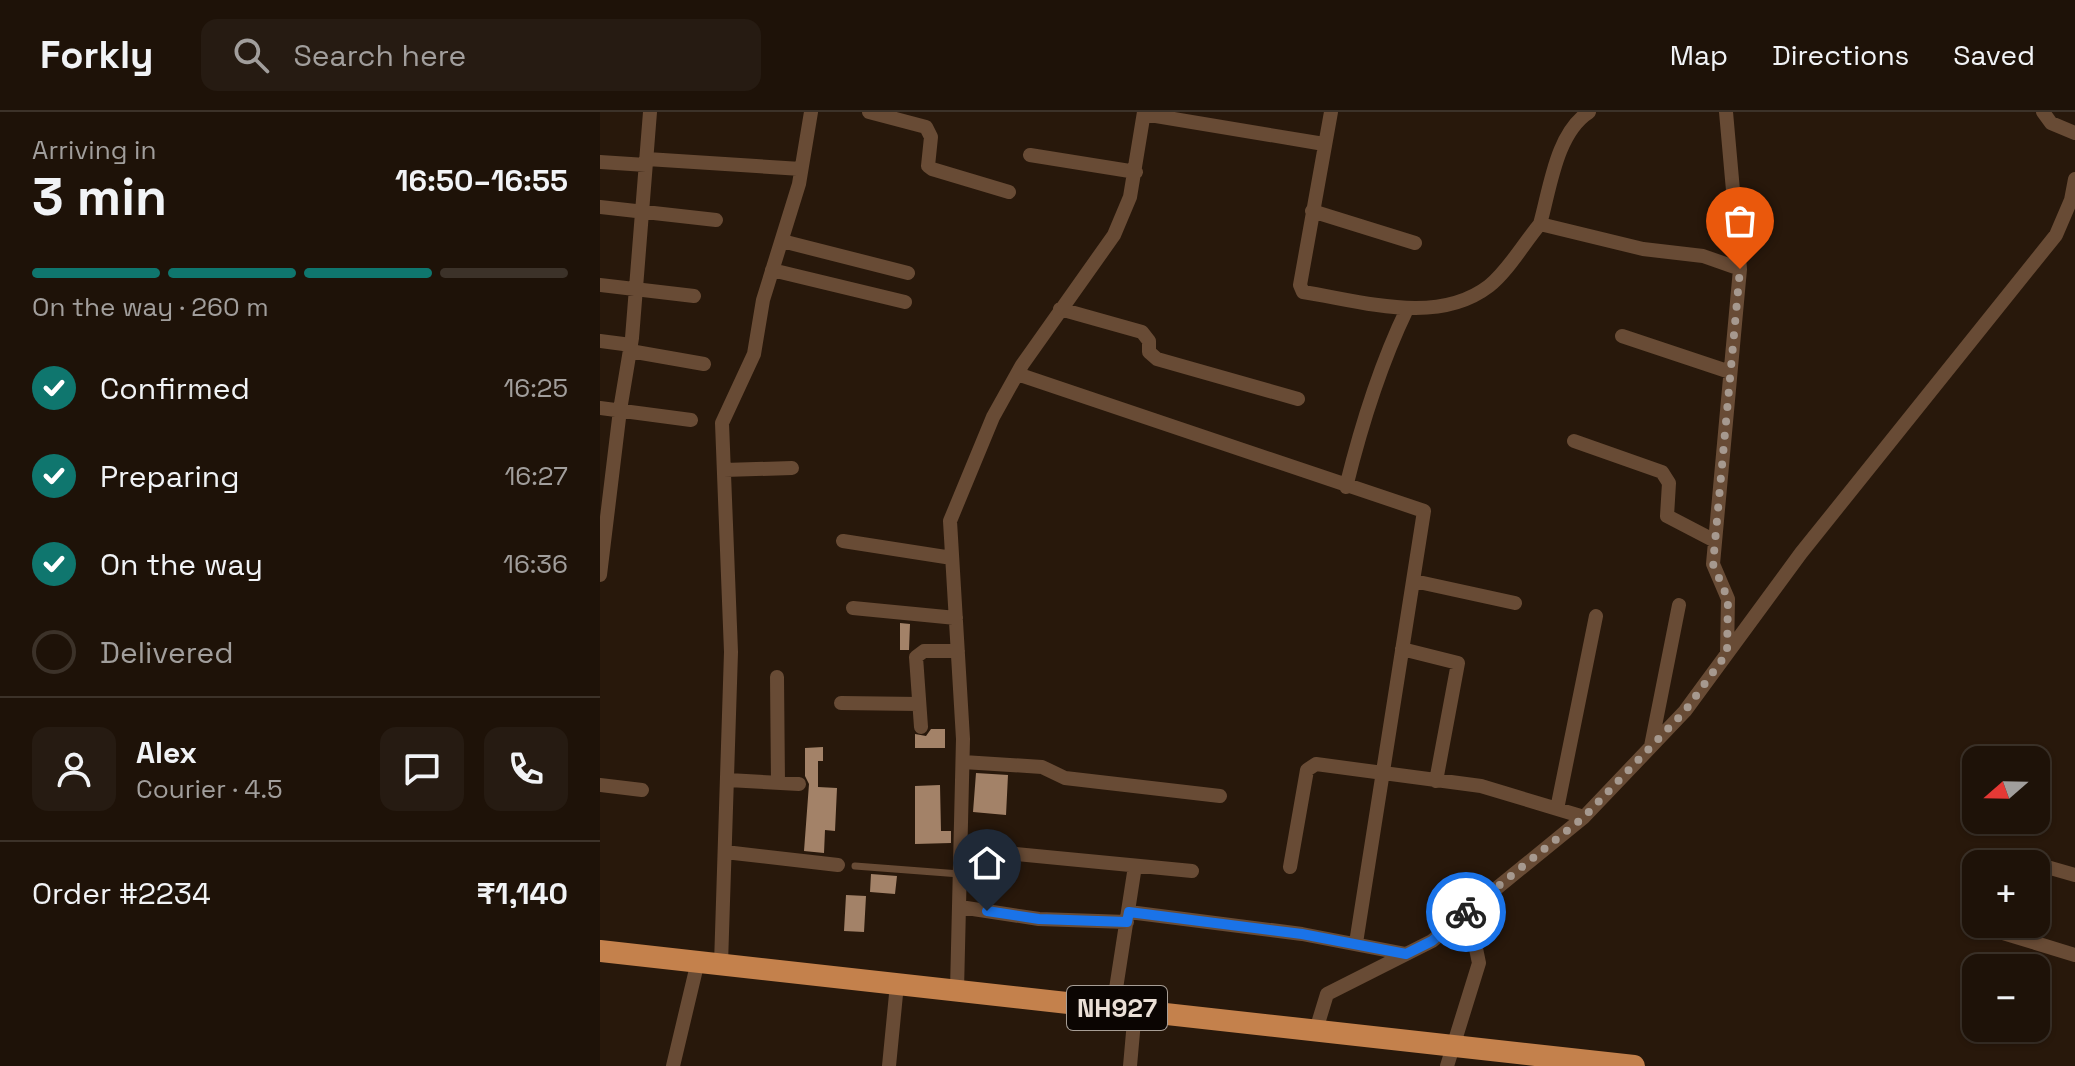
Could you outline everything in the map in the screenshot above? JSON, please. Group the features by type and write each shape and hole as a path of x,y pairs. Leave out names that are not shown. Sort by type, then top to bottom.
{"highway":[{"name":"NH927","path":"600,951 1316,1030 1449,1056 1634,1066"}],"street":[{"path":"600,575 606,477 631,348 650,112"},
{"path":"673,1066 709,962 725,852 731,652 722,423 754,354 772,270 801,169 811,112"},
{"path":"869,112 926,127 931,137 928,166 932,169 1009,192"},
{"path":"1331,112 1300,289 1407,309 1465,300 1491,285 1540,224 1562,146 1581,117 1589,112"},
{"path":"1726,112 1740,269 1713,564 1728,599 1727,653"},
{"path":"2043,112 2051,123 2075,133"},
{"path":"957,990 963,762 952,511 993,417 1017,374 1114,235 1136,172 1144,113 1324,144"},
{"path":"1030,155 1136,172"},
{"path":"600,162 801,169"},
{"path":"1316,1030 1327,994 1432,941 1584,817 1685,711 1909,414 2056,235 2071,200 2075,179"},
{"path":"600,207 716,220"},
{"path":"1312,211 1415,243"},
{"path":"1540,224 1643,249 1703,256 1740,269"},
{"path":"782,241 908,273"},
{"path":"772,270 905,302"},
{"path":"600,285 694,296"},
{"path":"1060,309 1142,332 1149,341 1149,352 1157,359 1298,399"},
{"path":"1346,487 1357,441 1392,338 1407,309"},
{"path":"1622,336 1730,372"},
{"path":"600,341 704,364"},
{"path":"1017,374 1424,511 1356,943"},
{"path":"600,408 691,420"},
{"path":"1574,441 1662,472 1669,483 1667,516 1715,541"},
{"path":"724,470 792,468"},
{"path":"843,541 952,558"},
{"path":"1414,581 1515,603"},
{"path":"1651,747 1679,605"},
{"path":"853,608 956,618"},
{"path":"1557,809 1596,616"},
{"path":"1402,649 1458,663 1436,781"},
{"path":"921,727 919,653 958,651"},
{"path":"777,677 778,783"},
{"path":"841,703 919,704"},
{"path":"963,762 1042,767 1065,778 1220,796"},
{"path":"1290,867 1310,766 1481,786 1584,817"},
{"path":"728,780 799,784"},
{"path":"600,785 642,790"},
{"path":"963,849 1192,871"},
{"path":"725,852 838,865"},
{"path":"1130,1066 1124,1009 1128,917 1135,866"},
{"path":"2050,868 2075,875"},
{"path":"960,907 1039,919 1128,917 1356,943 1406,954"},
{"path":"1449,1056 1479,963 1468,910"},
{"path":"2019,938 2075,955"},
{"path":"889,1066 897,984"}],"lane":[{"path":"855,866 962,874"}],"building":[{"path":"900,623 910,624 909,650 900,650"},
{"path":"931,729 945,729 945,748 915,748 915,734 926,736"},
{"path":"823,747 823,761 818,761 818,787 837,788 835,831 825,830 824,853 804,851 809,784 805,776 805,748"},
{"path":"976,773 1008,775 1006,815 973,812"},
{"path":"940,785 941,831 951,831 951,843 915,844 915,786"},
{"path":"871,874 897,876 895,894 870,892"},
{"path":"846,895 866,896 864,932 844,931"}],"way so far":[{"path":"1466,912 1584,817 1685,711 1727,653 1728,599 1713,564 1740,269"}],"route":[{"path":"987,911 1039,919 1127,922 1129,912 1302,934 1406,954 1432,941 1466,912"}]}
